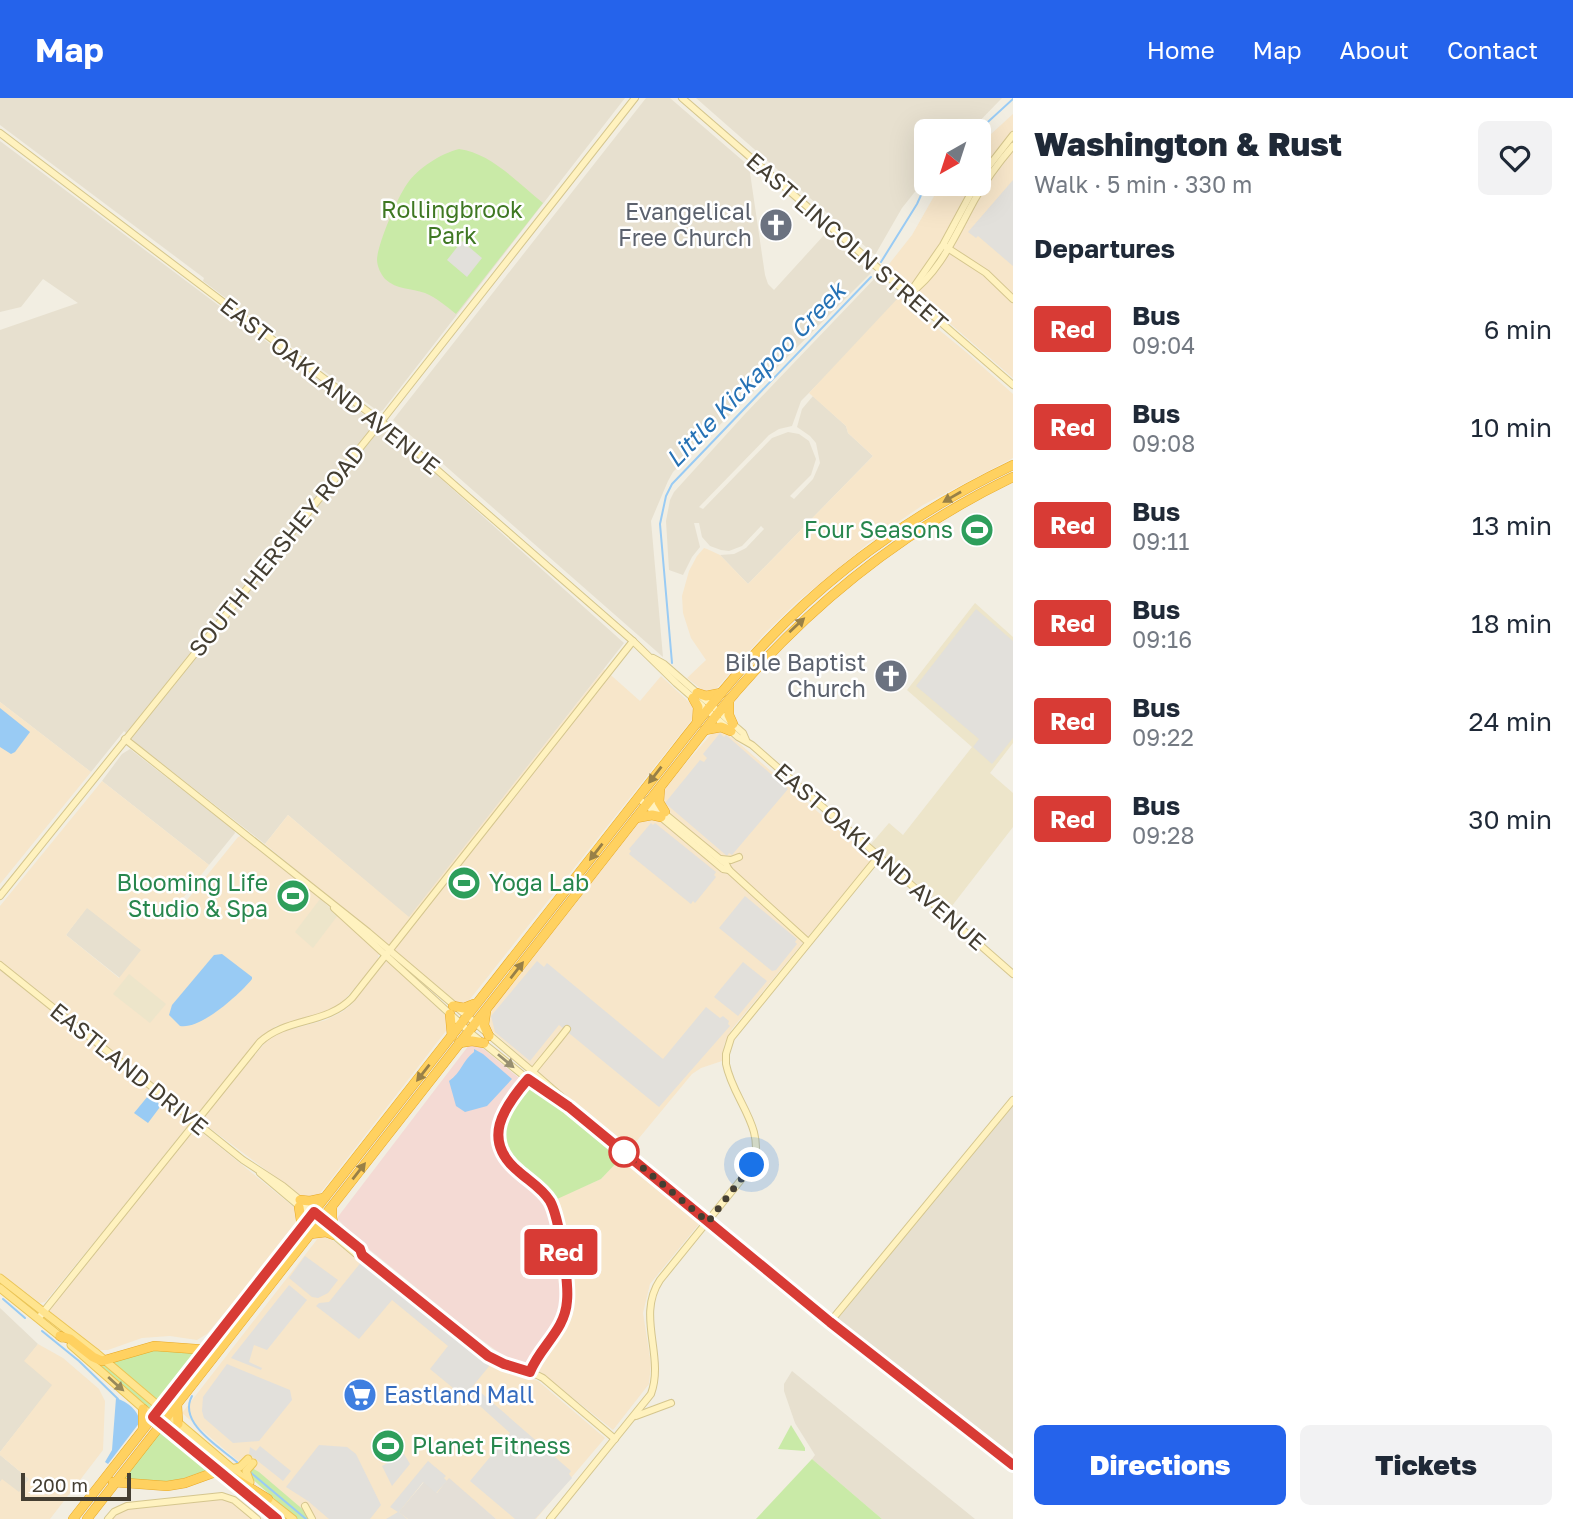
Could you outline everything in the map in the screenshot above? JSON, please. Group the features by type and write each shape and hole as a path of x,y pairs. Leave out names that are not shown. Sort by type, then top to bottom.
{"highway":[{"path":"87,1519 224,1344 316,1217 325,1197 468,1024 487,1008 705,730 720,693 796,612 858,560 941,503 1013,465"},
{"path":"468,1024 479,1001 696,723 729,700 788,634 854,575 920,528 966,500 1013,477"},
{"path":"696,723 698,707 695,695 720,693"},
{"path":"705,730 732,727 729,700"},
{"path":"636,818 663,815 659,802 661,787"},
{"path":"316,1217 333,1205 455,1040 452,1010 464,1009 479,1001"},
{"path":"455,1040 486,1039 484,1025 487,1008"},
{"path":"306,1230 299,1204 325,1197"},
{"path":"306,1230 334,1232 333,1205"},
{"path":"73,1519 217,1336 306,1230"},
{"path":"60,1336 70,1339 95,1359 105,1361 154,1346 205,1351 224,1344"},
{"path":"95,1352 105,1354 158,1341 197,1344 217,1336"},
{"path":"178,1402 178,1424"},
{"path":"143,1409 143,1430"},
{"path":"97,1488 116,1482 167,1486 185,1483 217,1471 227,1472 250,1490 268,1499"},
{"path":"106,1494 128,1489 174,1490 211,1478 225,1478"}],"main road":[{"name":"SOUTH HERSHEY ROAD","path":"0,896 382,421 635,98"},
{"name":"EAST LINCOLN STREET","path":"682,98 1013,386"},
{"name":"EAST OAKLAND AVENUE","path":"0,133 382,421 633,641 660,669 743,733 747,740 1013,974"},
{"path":"991,164 1013,135"},
{"path":"908,295 920,287 982,188 1013,146"},
{"path":"946,247 970,196"},
{"path":"946,247 986,272 1013,299"},
{"path":"41,1314 263,1038 280,1028 326,1016 352,998 633,641"},
{"path":"125,739 326,899 528,1079 569,1107 830,1322 1013,1465"},
{"path":"639,796 726,864 729,870 808,942"},
{"path":"663,815 709,858 723,869 729,870"},
{"path":"703,845 709,858"},
{"path":"548,1519 649,1399 656,1378 649,1310 653,1292 750,1171 756,1153 757,1138 728,1070 726,1054 729,1043 738,1028 879,856"},
{"path":"719,859 731,860 739,857"},
{"name":"EASTLAND DRIVE","path":"0,965 259,1172 264,1179 360,1249 362,1255 492,1359 530,1372 551,1384 615,1440"},
{"path":"530,1372 536,1358 561,1325 567,1297 553,1208 542,1191 508,1160 499,1139 500,1123 504,1110 567,1029"},
{"path":"486,1039 533,1072 569,1107"},
{"path":"830,1322 1013,1100"},
{"path":"0,1278 41,1314 60,1336 143,1409 168,1416 293,1519"},
{"path":"0,1287 95,1352 156,1413 161,1424 276,1519"},
{"path":"635,1416 671,1403"},
{"path":"231,1469 250,1461 245,1472 254,1488"},
{"path":"108,1519 114,1512 130,1506 216,1496 234,1500 257,1519"},
{"path":"256,1502 283,1519"},
{"path":"304,1506 314,1518"}],"shaded area":[{"path":"0,98 625,98 379,412 0,125"},
{"path":"646,98 670,98 749,166 765,275 774,290 825,234 871,273 673,472 668,481 651,521 663,657 393,420"},
{"path":"696,98 1002,98 982,119 914,119 914,193 902,208 875,255"},
{"path":"1013,114 1013,378 886,268 912,235 934,196 991,196 991,134"},
{"path":"0,141 371,420 419,459 624,643 409,918 288,815 265,844 124,731 91,772 0,702 0,330 78,303 43,279 21,307 0,312"},
{"path":"1013,180 1013,266 978,236 976,238 968,232"},
{"path":"462,241 482,258 467,277 447,260"},
{"path":"876,277 899,297 882,319 801,401 792,426 769,435 699,507 703,509 772,438 788,432 799,434 809,441 816,459 811,475 790,496 794,499 813,479 820,463 816,443 797,427 802,409 813,396 846,426 848,433 873,456 748,584 720,555 734,554 746,548 764,529 761,526 742,546 729,551 710,546 702,537 699,523 694,523 700,547 683,575 669,570 666,521 674,492"},
{"path":"899,297 1013,394 1013,458 923,505 876,537 797,602 766,632 716,689 705,692 687,678 706,660 691,638 683,613 682,596 689,571 704,548 720,555 748,584 873,456 848,433 846,426 809,393"},
{"path":"975,603 1013,637 1013,743 990,773 1013,793 1013,827 948,911 871,844 889,823 903,835 972,747 907,690"},
{"path":"976,609 1013,641 1013,738 992,764 973,747 979,739 916,686"},
{"path":"604,669 640,701 661,676 692,705 694,717 467,1003 455,1003 265,844 288,815 409,917"},
{"path":"0,702 91,772 0,884"},
{"path":"714,731 727,734 740,744 872,859 732,1029 724,1045 722,1061 692,1074 630,1149 626,1150 490,1029 489,1013 672,779"},
{"path":"720,733 724,737 726,735 788,789 732,855 729,853 727,856 665,803 700,760 704,762 707,758 703,754"},
{"path":"130,749 234,830 235,833 209,865 102,781 122,754"},
{"path":"102,781 209,865 172,912 175,915 241,836 318,897 379,953 377,962 339,1006 322,1015 276,1026 259,1038 197,1114 192,1114 0,961 0,906","holes":["87,908 141,950 119,978 66,935"]},
{"path":"651,823 655,823 716,872 716,877 695,903 693,901 691,904 629,854 629,849"},
{"path":"745,896 797,939 797,944 776,970 772,971 719,928"},
{"path":"320,899 338,915 313,948 295,932"},
{"path":"87,907 142,950 120,978 66,935"},
{"path":"388,961 447,1017 449,1027 318,1196 302,1197 203,1123 202,1118 269,1038 281,1032 326,1020 342,1012 351,1005 384,962"},
{"path":"537,961 544,967 547,963 663,1059 706,1007 720,1018 723,1016 730,1026 659,1107 559,1025 530,1061 495,1032 491,1016"},
{"path":"743,962 767,981 738,1016 714,997"},
{"path":"0,970 151,1090 189,1124 45,1302 40,1303 0,1273"},
{"path":"129,974 166,1004 150,1023 113,994"},
{"path":"469,1045 479,1046 519,1078 495,1115 494,1143 501,1162 542,1201 550,1217 561,1299 551,1329 527,1365 509,1360 472,1333 354,1237 337,1218"},
{"path":"1013,1104 1013,1461 836,1320"},
{"path":"194,1129 199,1130 295,1208 297,1225 207,1334 197,1340 170,1336 142,1338 108,1350 98,1350 48,1310"},
{"path":"620,1159 699,1224 650,1284 643,1313 651,1364 649,1384 613,1430 538,1370 527,1365 530,1356 551,1329 561,1299 547,1208 553,1200 601,1179"},
{"path":"322,1233 362,1261 490,1365 538,1381 605,1438 536,1519 496,1519 449,1479 437,1493 423,1482 400,1512 408,1519 306,1519 182,1413"},
{"path":"305,1256 338,1280 328,1293 318,1298 312,1297 289,1278"},
{"path":"362,1261 490,1365 464,1397 430,1369 448,1346 392,1300 359,1339 316,1306 329,1302"},
{"path":"289,1285 307,1300 267,1350 254,1345 249,1362 262,1368 261,1370 231,1358"},
{"path":"0,1308 38,1344 25,1361 53,1385 0,1452"},
{"path":"38,1344 63,1358 99,1389 105,1401 103,1450 50,1519 0,1519 2,1479 19,1492 29,1479 0,1455 0,1452 52,1385 24,1361"},
{"path":"227,1364 290,1390 292,1400 259,1441 233,1443 204,1418 203,1397"},
{"path":"792,1371 975,1519 882,1519 812,1459 815,1455 795,1423 784,1391 784,1384"},
{"path":"478,1390 571,1471 569,1474 572,1478 535,1519 515,1519 470,1481 510,1433 471,1398"},
{"path":"319,1445 347,1447 356,1454 381,1505 370,1519 329,1519 286,1487"},
{"path":"260,1446 291,1471 283,1481 249,1454 250,1447 256,1451"},
{"path":"404,1454 410,1464 392,1486 382,1466"},
{"path":"0,1455 29,1479 19,1493 2,1480 0,1482"},
{"path":"428,1461 446,1476 444,1478 447,1481 436,1493 423,1482 399,1512 407,1519 386,1519 398,1512 390,1507"},
{"path":"449,1478 496,1519 408,1519 399,1512 424,1482 437,1493"},
{"path":"223,1498 233,1502 254,1519 111,1519 124,1509"}],"green space":[{"name":"Rollingbrook Park","path":"459,149 482,156 493,163 543,203 456,314 429,295 390,283 381,273 377,259 389,221 407,184 430,162"},
{"path":"529,1087 554,1104 620,1159 601,1179 555,1200 512,1156 505,1137 507,1119 516,1102"},
{"path":"145,1350 198,1353 159,1402 111,1361"},
{"path":"103,1363 147,1401 152,1411 100,1367"},
{"path":"169,1421 225,1467 216,1467 171,1429"},
{"path":"791,1425 805,1448 805,1451 778,1449"},
{"path":"162,1429 210,1469 170,1483 123,1480"},
{"path":"812,1459 882,1519 756,1519"},
{"path":"252,1468 307,1513 310,1519 297,1519 248,1475"}],"water":[{"path":"0,708 30,732 11,754 0,747"},
{"path":"222,954 252,979 229,1002 208,1017 188,1026 180,1026 169,1015 172,1005 214,955"},
{"path":"474,1049 512,1079 487,1106 465,1112 456,1106 449,1081"},
{"path":"148,1096 158,1102 160,1107 148,1123 134,1113"},
{"path":"116,1398 132,1407 140,1422 108,1464 105,1462 112,1450"}],"waterway":[{"name":"Little Kickapoo Creek","path":"991,119 1013,99"},
{"name":"Little Kickapoo Creek","path":"881,262 921,196"},
{"name":"Little Kickapoo Creek","path":"672,663 660,524 666,496 672,484 871,277"},
{"path":"3,1299 25,1318"},
{"path":"42,1331 79,1361 118,1399"},
{"path":"192,1396 190,1416 195,1425 238,1463"},
{"path":"250,1472 306,1519"}],"bus line":[{"name":"Red","path":"277,1519 153,1417 314,1212 360,1249 362,1255 488,1356 513,1368 530,1372 536,1358 561,1325 566,1310 567,1287 553,1208 547,1196 515,1169 502,1150 499,1139 504,1110 528,1079 569,1107 830,1322 1013,1465"}],"place":[{"name":"Evangelical Free Church","path":"776,225"},
{"name":"Four Seasons","path":"977,530"},
{"name":"Bible Baptist Church","path":"891,676"},
{"name":"Yoga Lab","path":"464,883"},
{"name":"Blooming Life Studio & Spa","path":"293,896"},
{"name":"Eastland Mall","path":"360,1395"},
{"name":"Planet Fitness","path":"388,1446"}],"route":[{"path":"624,1152 708,1222 744,1179 752,1165"}]}
